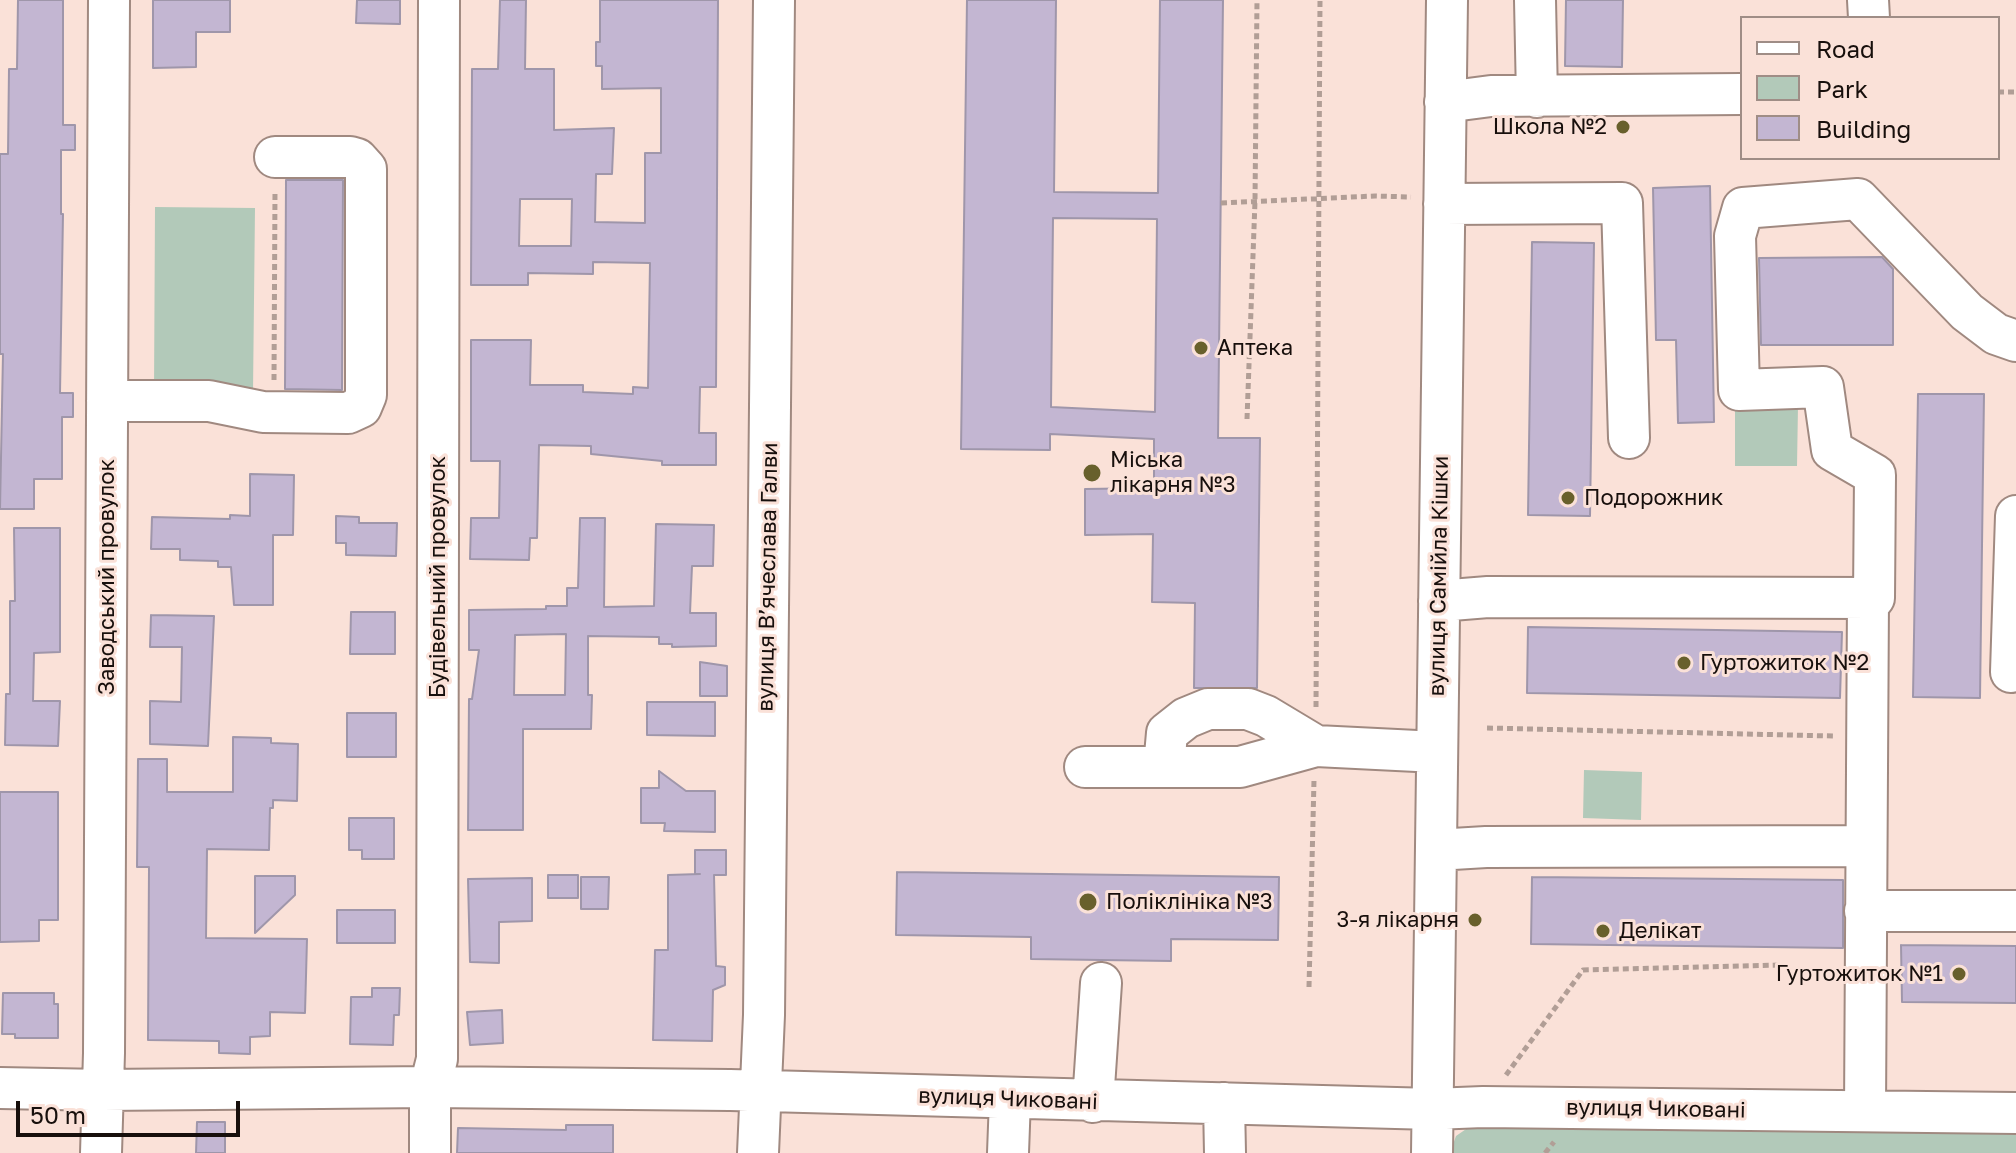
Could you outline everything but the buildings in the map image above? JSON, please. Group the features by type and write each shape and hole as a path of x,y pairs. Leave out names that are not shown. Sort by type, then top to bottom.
{"street":[{"name":"Заводський провулок","path":"101,1153 109,0"},
{"name":"Будівельний провулок","path":"430,1153 430,1087 437,1059 439,0"},
{"name":"вулиця Вʼячеслава Галви","path":"758,1153 764,1015 774,0"},
{"name":"вулиця Самійла Кішки","path":"1432,1153 1447,0"},
{"path":"1535,0 1537,97"},
{"path":"1445,102 1491,96 1740,94"},
{"path":"107,401 209,401 251,411 273,412 355,411 365,401 366,169 357,159 350,157 275,157"},
{"path":"1439,601 1488,597 1874,598 1875,475 1832,450 1823,387 1739,390 1735,236 1743,208 1858,199 1967,312 1996,334 2016,341"},
{"path":"1444,202 1622,203 1629,438"},
{"path":"2011,672 2016,516"},
{"path":"1865,1111 1868,598"},
{"path":"1164,767 1167,733 1186,718 1208,709 1248,709 1266,716 1316,746"},
{"path":"1085,767 1240,767 1316,746 1437,752"},
{"path":"1436,850 1486,847 1866,846"},
{"path":"1865,911 2016,911"},
{"path":"1093,1102 1101,983"},
{"name":"вулиця Чиковані","path":"0,1088 430,1087 759,1091 1433,1109 2016,1113"},
{"path":"1008,1153 1010,1099"},
{"path":"1224,1103 1225,1153"}],"path":[{"path":"1247,419 1255,201 1257,0"},
{"path":"1309,987 1308,936 1316,746 1320,0"},
{"path":"273,412 275,157"},
{"path":"1221,203 1386,196 1444,202"},
{"path":"274,282 286,282"},
{"path":"1487,728 1866,737"},
{"path":"1505,1076 1583,970 1782,965"},
{"path":"1545,1153 1557,1138"}],"green space":[{"path":"155,207 255,208 253,392 154,392"},
{"path":"1735,405 1798,406 1797,466 1735,466"},
{"path":"1584,770 1642,772 1641,820 1583,818"},
{"path":"1472,1125 2016,1131 2016,1153 1450,1153 1456,1136"}],"place":[{"name":"Школа №2","path":"1623,127"},
{"name":"Аптека","path":"1201,348"},
{"name":"Міська лікарня №3","path":"1092,473"},
{"name":"Подорожник","path":"1568,498"},
{"name":"Гуртожиток №2","path":"1684,663"},
{"name":"Поліклініка №3","path":"1088,902"},
{"name":"3-я лікарня","path":"1475,920"},
{"name":"Делікат","path":"1603,931"},
{"name":"Гуртожиток №1","path":"1959,974"}]}
